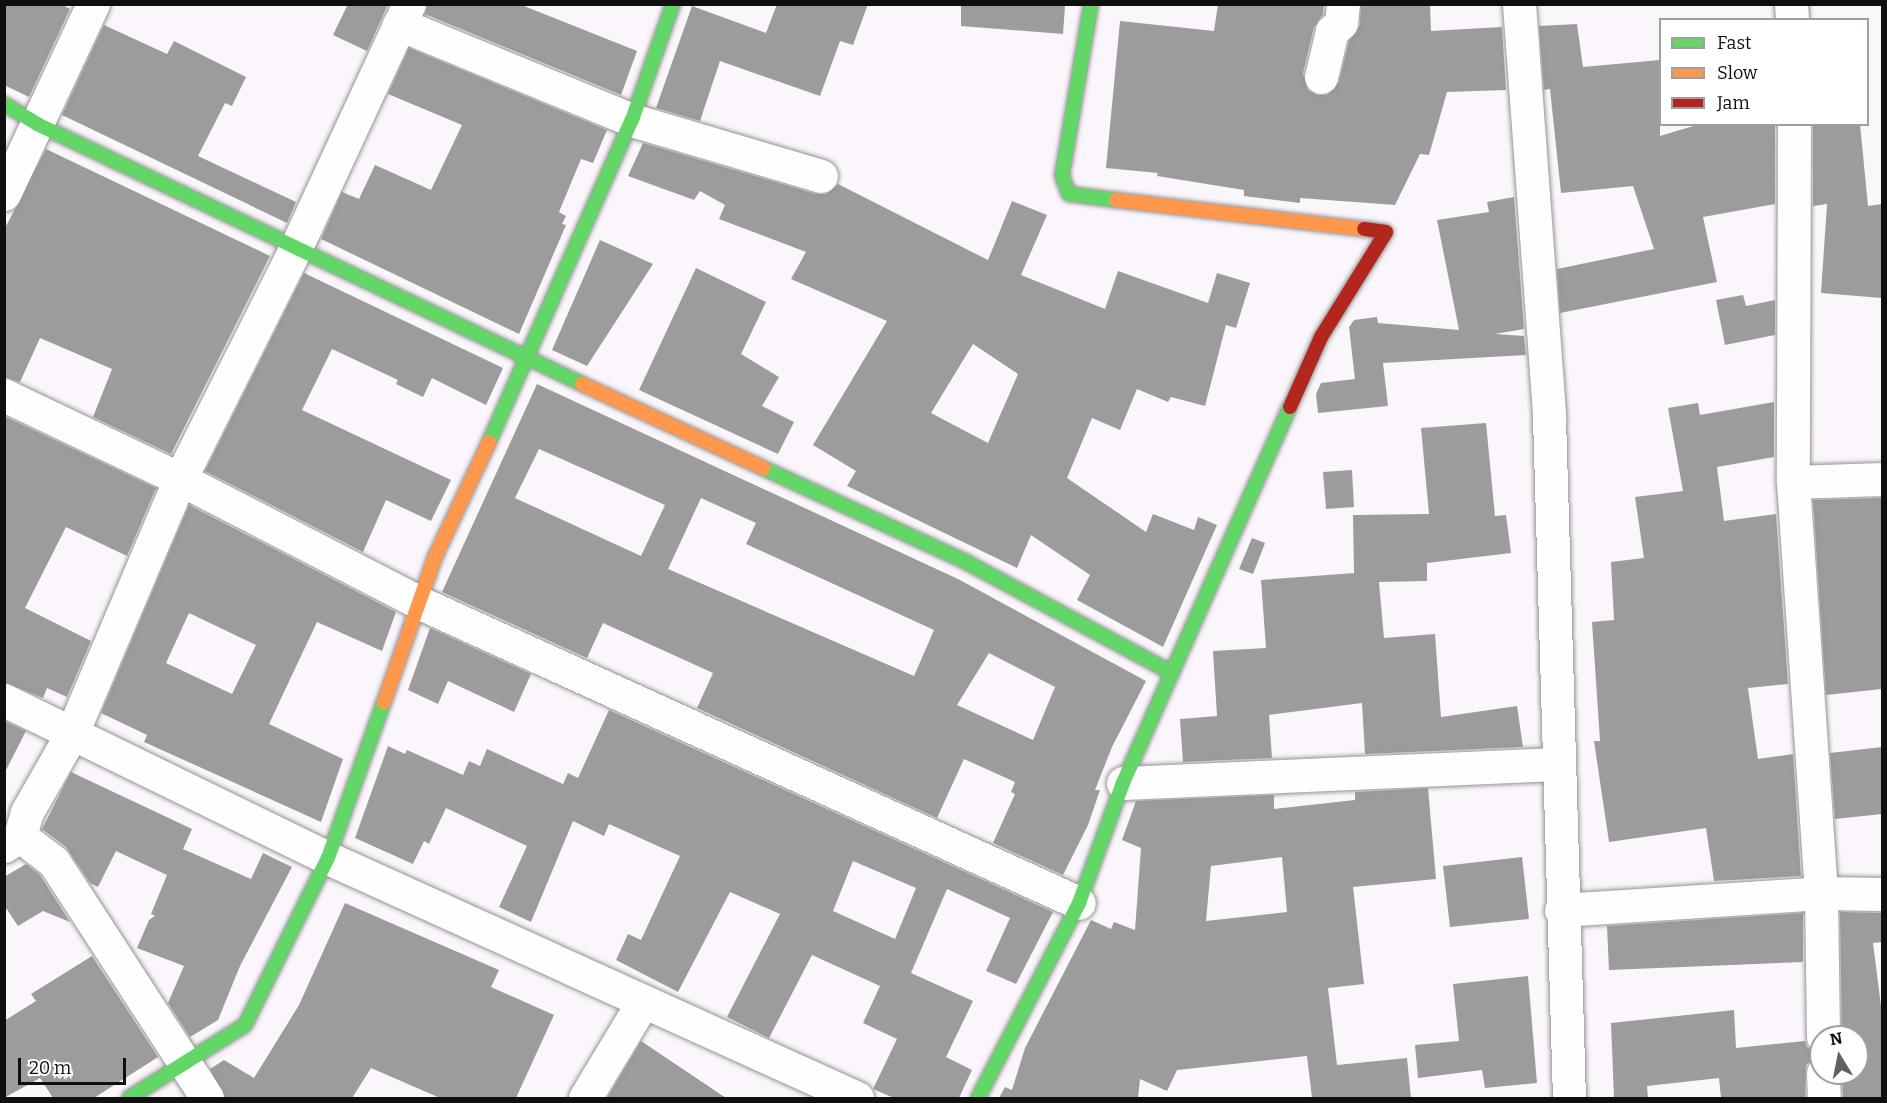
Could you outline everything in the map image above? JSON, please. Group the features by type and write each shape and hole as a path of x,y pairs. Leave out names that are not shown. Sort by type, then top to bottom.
{"street":[{"path":"4,194 93,4"},
{"path":"129,1098 245,1025 328,858 435,557 528,359 632,120 673,4"},
{"path":"978,1098 1079,903 1123,783 1321,337 1386,232 1069,194 1062,176 1091,4"},
{"path":"1321,77 1332,31 1341,23 1343,4"},
{"path":"1519,4 1549,417 1561,910 1569,1098"},
{"path":"207,1098 187,1062 54,862 12,841 72,733 180,479 297,245 404,14 632,120 821,176"},
{"path":"4,104 37,124 297,245 528,359 966,562 1172,673"},
{"path":"1794,126 1793,482 1821,893 1823,1025"},
{"path":"4,395 180,479 418,602 1079,903"},
{"path":"1793,482 1882,479"},
{"path":"4,700 328,858 857,1098"},
{"path":"1123,783 1557,764"},
{"path":"1561,910 1821,893 1882,894"},
{"path":"585,1098 643,1002"}],"building":[{"path":"4,4 61,4 70,9 29,97 4,85"},
{"path":"348,4 388,4 367,51 333,35"},
{"path":"427,4 519,4 637,51 621,95 425,14"},
{"path":"777,4 868,4 853,45 840,41 820,96 720,61 700,121 656,108 692,6 766,33"},
{"path":"961,4 1065,6 1063,34 961,26"},
{"path":"1218,4 1324,4 1323,14 1314,27 1303,73 1308,90 1317,95 1327,95 1339,82 1349,41 1360,25 1361,4 1430,4 1431,31 1502,27 1506,90 1447,92 1429,155 1420,154 1395,205 1300,198 1300,203 1244,196 1244,190 1157,176 1158,173 1106,168 1120,21 1214,31"},
{"path":"1577,24 1583,67 1659,60 1660,136 1693,126 1775,126 1775,204 1703,217 1717,282 1560,313 1557,269 1654,249 1633,186 1561,193 1550,89 1544,90 1539,26"},
{"path":"104,25 167,54 174,41 246,77 232,106 225,103 198,156 296,202 287,223 62,115"},
{"path":"409,48 607,130 593,163 581,159 559,212 566,216 562,224 566,225 519,334 321,239 342,192 359,199 375,165 431,190 462,125 388,94"},
{"path":"1813,126 1860,126 1868,206 1882,204 1882,298 1821,293 1827,204 1813,206"},
{"path":"643,143 816,194 826,194 838,184 988,260 1012,201 1047,215 1021,275 1105,309 1118,271 1208,303 1217,273 1250,283 1236,328 1226,325 1205,406 1171,397 1168,402 1137,389 1120,430 1092,418 1067,478 1146,532 1153,514 1194,530 1198,517 1217,525 1163,647 1077,600 1090,575 1031,535 1017,568 847,486 856,471 813,445 887,321 791,279 806,252 719,219 725,205 700,191 694,200 628,176","holes":["973,344 1018,374 988,443 931,413"]},
{"path":"46,149 270,256 171,454 93,417 112,369 40,338 20,382 4,377 4,230"},
{"path":"1514,197 1524,329 1495,334 1524,336 1526,355 1383,363 1388,406 1318,413 1316,394 1321,383 1355,379 1349,327 1354,320 1377,317 1378,323 1459,330 1437,220 1489,212 1487,202"},
{"path":"600,240 653,264 587,366 552,350"},
{"path":"696,268 766,302 741,354 779,377 762,406 794,422 778,454 639,390"},
{"path":"304,273 503,368 486,405 432,378 423,397 396,384 398,380 332,349 302,410 451,480 431,521 386,500 363,552 205,471"},
{"path":"1743,295 1746,306 1775,300 1775,335 1725,345 1716,300"},
{"path":"537,384 958,579 1146,681 1112,747 1095,790 1100,790 1088,825 1063,875 993,843 1015,794 1011,792 1015,782 964,759 937,818 697,708 713,673 603,623 587,658 442,592","holes":["539,449 665,505 641,556 515,498","701,498 756,523 746,544 934,630 914,676 668,569","989,653 1055,687 1033,740 957,705"]},
{"path":"1774,402 1774,457 1717,467 1724,521 1776,514 1788,684 1748,688 1758,759 1793,754 1801,876 1714,881 1706,828 1609,842 1594,741 1600,741 1592,622 1614,620 1611,562 1644,558 1635,497 1683,491 1668,408 1698,403 1700,415"},
{"path":"4,416 156,488 127,556 66,527 25,608 91,641 67,697 47,688 43,698 4,682"},
{"path":"1486,423 1495,516 1506,515 1511,553 1427,563 1427,581 1379,582 1384,638 1435,634 1441,717 1517,706 1523,747 1365,754 1362,703 1269,715 1272,758 1183,762 1180,719 1217,716 1213,651 1266,648 1261,580 1354,573 1353,515 1429,514 1421,428"},
{"path":"1352,470 1354,507 1326,509 1323,472"},
{"path":"1882,498 1882,689 1826,695 1813,500"},
{"path":"189,505 396,612 382,651 317,622 269,724 343,759 321,822 144,742 147,735 101,713","holes":["189,613 256,645 232,694 166,663"]},
{"path":"1252,538 1265,543 1253,574 1239,569"},
{"path":"430,628 531,674 514,712 448,681 438,704 408,690"},
{"path":"609,710 1053,912 1016,984 986,971 1010,918 947,889 911,973 973,1001 946,1057 972,1070 959,1098 894,1098 873,1089 897,1039 863,1023 880,986 812,955 769,1038 727,1017 780,914 730,892 678,992 616,960 628,934 641,940 680,856 609,824 604,836 573,821 531,922 499,907 527,846 446,808 429,844 424,841 413,864 355,838 388,746 405,754 407,750 463,775 469,761 480,766 487,749 563,784 568,773 578,778","holes":["853,861 916,888 895,939 833,911"]},
{"path":"4,721 26,731 4,774"},
{"path":"1882,747 1882,814 1835,819 1830,753"},
{"path":"71,772 192,829 183,849 251,879 263,853 292,867 240,966 218,1020 190,1037 168,1003 184,966 137,948 149,920 155,916 151,914 167,875 116,851 98,887 90,883 66,847 42,829"},
{"path":"1428,788 1436,879 1353,887 1364,984 1328,988 1337,1065 1407,1058 1411,1098 1312,1098 1307,1056 1177,1070 1167,1091 1140,1079 1138,1098 999,1098 1005,1087 1012,1090 1025,1048 1091,920 1111,929 1114,922 1135,930 1141,848 1122,840 1136,801 1274,795 1274,809 1355,800 1355,792","holes":["1282,857 1287,912 1206,921 1211,866"]},
{"path":"1522,857 1529,919 1450,927 1443,866"},
{"path":"26,864 40,875 70,922 43,911 18,926 4,905 4,877"},
{"path":"345,903 499,970 491,987 554,1015 516,1098 440,1098 371,1068 352,1098 225,1098 210,1069 224,1060 254,1078 299,1005"},
{"path":"1840,912 1882,913 1882,942 1873,943 1882,1014 1882,1098 1843,1098 1842,1085 1869,1085 1869,1025 1842,1025"},
{"path":"1803,913 1803,962 1609,970 1607,926"},
{"path":"92,956 158,1057 94,1098 53,1098 40,1078 4,1098 4,1021 36,1001 31,994"},
{"path":"1528,976 1537,1083 1485,1088 1482,1070 1418,1078 1415,1045 1459,1041 1453,984"},
{"path":"1734,1010 1736,1048 1805,1041 1809,1048 1809,1063 1806,1065 1805,1098 1721,1098 1719,1078 1647,1086 1648,1098 1614,1098 1611,1023"},
{"path":"641,1041 726,1098 607,1098"}],"traffic: fast":[{"path":"489,442 632,120 673,4"},
{"path":"1091,4 1062,176 1069,194 1116,200"},
{"path":"4,104 37,124 582,384"},
{"path":"978,1098 1079,903 1123,783 1290,407"},
{"path":"763,468 966,562 1172,673"},
{"path":"129,1098 245,1025 328,858 384,702"}],"traffic: slow":[{"path":"1116,200 1364,229"},
{"path":"582,384 763,468"},
{"path":"384,702 435,557 489,442"}],"traffic: jam":[{"path":"1290,407 1321,337 1386,232 1364,229"}]}
